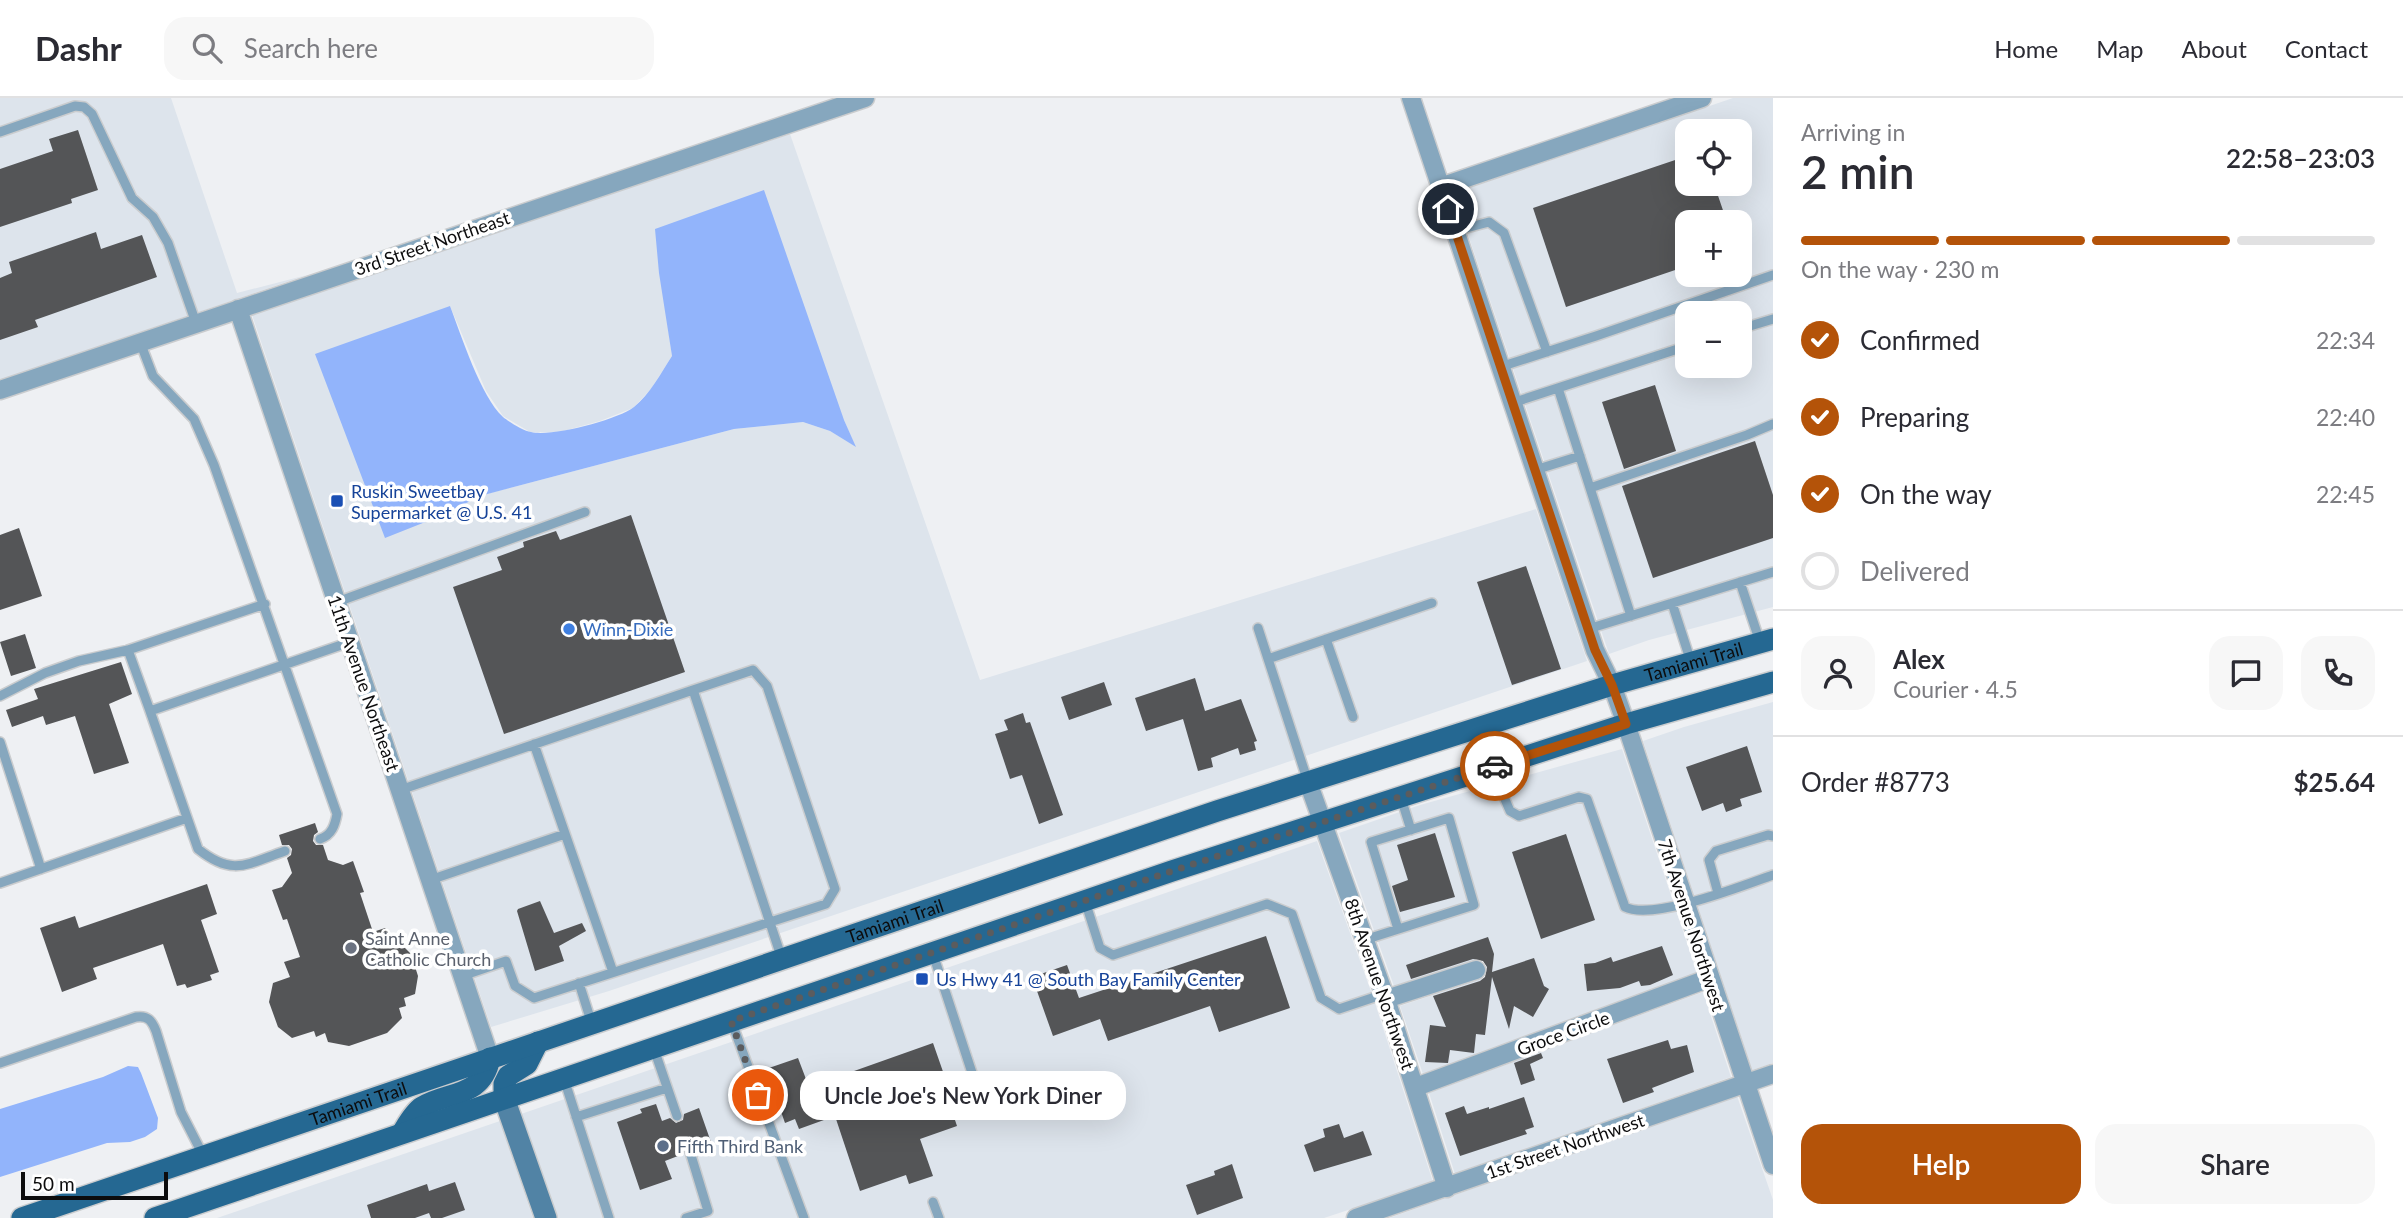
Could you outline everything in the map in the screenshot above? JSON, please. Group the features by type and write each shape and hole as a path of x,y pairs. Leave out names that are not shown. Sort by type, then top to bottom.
{"main road":[{"name":"Tamiami Trail","path":"22,1218 54,1213 204,1156 1308,782 1612,685 1766,640"},
{"path":"155,1218 1322,821 1626,724 1773,682"},
{"path":"504,1098 504,1084 508,1076 527,1064 538,1042"},
{"path":"402,1133 421,1107 471,1088 484,1075 490,1058"}],"street":[{"name":"3rd Street Northeast","path":"0,390 865,98"},
{"name":"7th Avenue Northwest","path":"1411,98 1595,650 1612,685 1626,724 1773,1165"},
{"path":"1440,187 1702,98"},
{"name":"11th Avenue Northeast","path":"238,309 490,1058"},
{"name":"8th Avenue Northwest","path":"1308,782 1385,996 1447,1188"},
{"path":"1385,996 1476,970"},
{"name":"Groce Circle","path":"1416,1087 1710,978"},
{"name":"1st Street Northwest","path":"1356,1218 1773,1073"},
{"path":"504,1098 545,1218"}],"lane":[{"path":"0,132 75,106 84,107 92,114 132,198 153,217 168,243 196,323"},
{"path":"1455,232 1489,222 1504,233 1547,352"},
{"path":"1500,367 1773,275"},
{"path":"1752,326 1773,319"},
{"path":"140,342 153,376 194,419 214,465 265,604 337,814 335,824 325,837 320,839"},
{"path":"1512,402 1675,350"},
{"path":"1558,388 1631,616"},
{"path":"1590,488 1773,424"},
{"path":"1535,470 1580,456"},
{"path":"337,602 585,512"},
{"path":"1588,629 1773,572"},
{"path":"1740,582 1766,640"},
{"path":"1268,659 1432,603"},
{"path":"1672,603 1691,662"},
{"path":"0,696 67,665 128,650 265,604"},
{"path":"1258,628 1308,782"},
{"path":"1326,639 1353,717"},
{"path":"149,711 350,642"},
{"path":"128,650 198,849 214,862 226,866 242,865 285,851"},
{"path":"400,790 753,670 767,685 835,889 825,904 534,998 515,986 506,961 462,976"},
{"path":"694,690 782,959"},
{"path":"0,743 41,869"},
{"path":"534,744 613,972"},
{"path":"1492,767 1510,811 1519,816 1579,797 1587,799 1625,907 1633,911 1645,912 1685,904 1773,876"},
{"path":"1400,796 1411,830"},
{"path":"0,883 187,818"},
{"path":"1364,940 1474,905 1449,818 1371,842 1398,929"},
{"path":"430,880 565,834"},
{"path":"1718,893 1709,860 1716,851 1768,835 1773,836"},
{"path":"1085,901 1100,948 1113,954 1267,904 1292,914 1321,998 1339,1009 1385,996"},
{"path":"932,953 978,1091"},
{"path":"579,983 592,1024"},
{"path":"0,1063 135,1017 147,1017 153,1022 181,1112 204,1156"},
{"path":"731,1021 804,1218"},
{"path":"654,1047 677,1116"},
{"path":"564,1078 609,1218"},
{"path":"576,1117 667,1088"},
{"path":"686,1218 708,1211 690,1152"},
{"path":"933,1202 939,1218"}],"shaded area":[{"path":"0,98 171,98 237,293 307,275 0,380"},
{"path":"1733,98 1773,98 1773,607 1649,640 1609,654 1454,193"},
{"path":"790,134 980,680 1536,509 1587,661 609,991 491,1027 252,315","holes":["450,306 486,391 503,416 530,432 560,432 600,421 633,408 651,389 672,356 667,320 844,420 855,446 830,431 803,422 734,429 479,496 443,515"]},
{"path":"1773,702 1773,1063 1752,1070 1643,741"},
{"path":"1622,749 1697,973 1423,1074 1400,1006 1490,976 1483,957 1394,986 1339,833 1420,805"},
{"path":"1317,841 1373,997 1433,1182 1324,1218 557,1218 521,1114"},
{"path":"1703,992 1731,1077 1455,1174 1429,1093"},
{"path":"1737,1096 1773,1200 1773,1218 1389,1218"},
{"path":"500,1121 533,1218 217,1218"}],"water":[{"path":"764,190 844,420 856,447 830,431 803,422 734,429 480,496 443,515 385,538 315,354 450,306 479,381 503,417 528,431 541,433 568,430 614,417 640,402 672,356 655,229"},
{"path":"128,1066 138,1067 141,1073 158,1118 157,1129 130,1142 107,1143 0,1177 0,1109 103,1077"}],"building":[{"path":"78,130 98,190 71,199 72,203 0,227 0,169 53,151 49,139"},
{"path":"1675,160 1675,196 1718,196 1723,210 1675,210 1675,270 1566,307 1533,208"},
{"path":"96,232 101,249 142,235 157,277 35,320 38,327 0,340 0,278 12,273 9,262"},
{"path":"1655,385 1676,451 1624,469 1602,402"},
{"path":"1755,441 1773,495 1773,538 1653,578 1622,486"},
{"name":"Winn-Dixie","path":"631,515 685,672 504,734 453,587 502,570 497,557 524,547 523,542 556,531 560,540"},
{"path":"19,528 42,596 0,610 0,535"},
{"path":"1526,566 1561,669 1512,685 1477,582"},
{"path":"25,634 36,668 11,676 0,642"},
{"path":"121,662 132,694 109,704 129,763 94,774 75,716 46,725 43,716 12,727 6,710 38,699 34,689"},
{"path":"1195,678 1205,711 1241,699 1257,741 1254,742 1256,750 1240,755 1238,748 1211,758 1213,767 1198,771 1183,719 1146,731 1135,698"},
{"path":"1104,682 1112,705 1069,720 1061,697"},
{"path":"1023,713 1026,723 1030,722 1063,815 1039,824 1022,775 1010,779 995,734 1008,730 1004,720"},
{"path":"1747,746 1762,792 1740,799 1742,806 1726,812 1723,803 1702,811 1686,767"},
{"name":"Saint Anne Catholic Church","path":"315,823 318,832 313,841 316,845 323,845 328,860 343,865 353,861 364,892 360,893 373,932 385,928 411,954 418,976 415,994 404,998 406,1006 399,1008 402,1018 387,1033 349,1046 328,1042 325,1033 316,1037 314,1031 292,1038 278,1027 269,1002 273,983 290,977 284,962 300,957 287,919 283,920 272,890 282,887 292,873 287,858 292,849 289,845 282,845 279,835"},
{"path":"1435,833 1455,897 1400,912 1392,886 1408,880 1397,845"},
{"path":"1566,834 1595,920 1541,939 1512,852"},
{"path":"207,884 217,914 201,920 219,972 210,975 212,980 187,988 185,984 177,986 163,944 93,968 97,979 62,992 40,928 75,916 79,928"},
{"path":"540,901 554,933 582,923 586,931 559,946 564,961 535,971 517,911"},
{"path":"1266,936 1290,1008 1219,1032 1210,1006 1108,1041 1100,1019 1053,1036 1032,977 1067,965 1079,998"},
{"path":"1488,937 1494,954 1492,972 1534,958 1544,986 1549,989 1533,1017 1514,1006 1509,1029 1492,977 1485,1035 1476,1034 1474,1053 1450,1050 1448,1063 1425,1062 1430,1025 1446,1027 1433,996 1480,981 1485,977 1487,967 1483,961 1473,959 1411,979 1406,965"},
{"path":"1662,946 1673,975 1650,985 1641,986 1639,981 1620,988 1587,991 1584,964 1611,957 1613,962"},
{"path":"1668,1040 1671,1049 1687,1045 1694,1072 1652,1088 1654,1092 1623,1103 1607,1059"},
{"path":"933,1043 948,1086 944,1087 957,1126 920,1139 933,1176 909,1184 906,1175 860,1191 835,1116 799,1129 795,1119 785,1123 766,1069 798,1058 809,1087"},
{"path":"1541,1053 1543,1058 1530,1064 1535,1080 1521,1085 1514,1063"},
{"path":"1524,1097 1534,1127 1525,1130 1527,1134 1460,1156 1445,1113 1464,1106 1467,1114"},
{"name":"Fifth Third Bank","path":"656,1104 662,1121 670,1118 676,1123 683,1120 684,1114 699,1108 712,1145 697,1150 692,1145 685,1147 683,1154 665,1161 672,1179 640,1190 617,1122 642,1113 640,1109"},
{"path":"1339,1124 1344,1138 1363,1131 1372,1155 1314,1172 1304,1145 1325,1137 1323,1129"},
{"path":"1232,1164 1243,1198 1197,1215 1186,1185 1215,1175 1214,1171"},
{"path":"455,1182 465,1210 442,1218 431,1218 429,1213 415,1218 371,1218 367,1205 427,1184 429,1191"}],"way so far":[{"path":"758,1095 731,1021 1172,871 1495,766"}],"place":[{"name":"Ruskin Sweetbay Supermarket @ U.S. 41","path":"337,501"},
{"name":"Winn-Dixie","path":"569,629"},
{"name":"Saint Anne Catholic Church","path":"351,948"},
{"name":"Us Hwy 41 @ South Bay Family Center","path":"922,979"},
{"name":"Uncle Joe's New York Diner","path":"758,1095"},
{"name":"Fifth Third Bank","path":"663,1146"}],"route":[{"path":"1448,209 1595,650 1612,685 1626,724 1495,766"}]}
